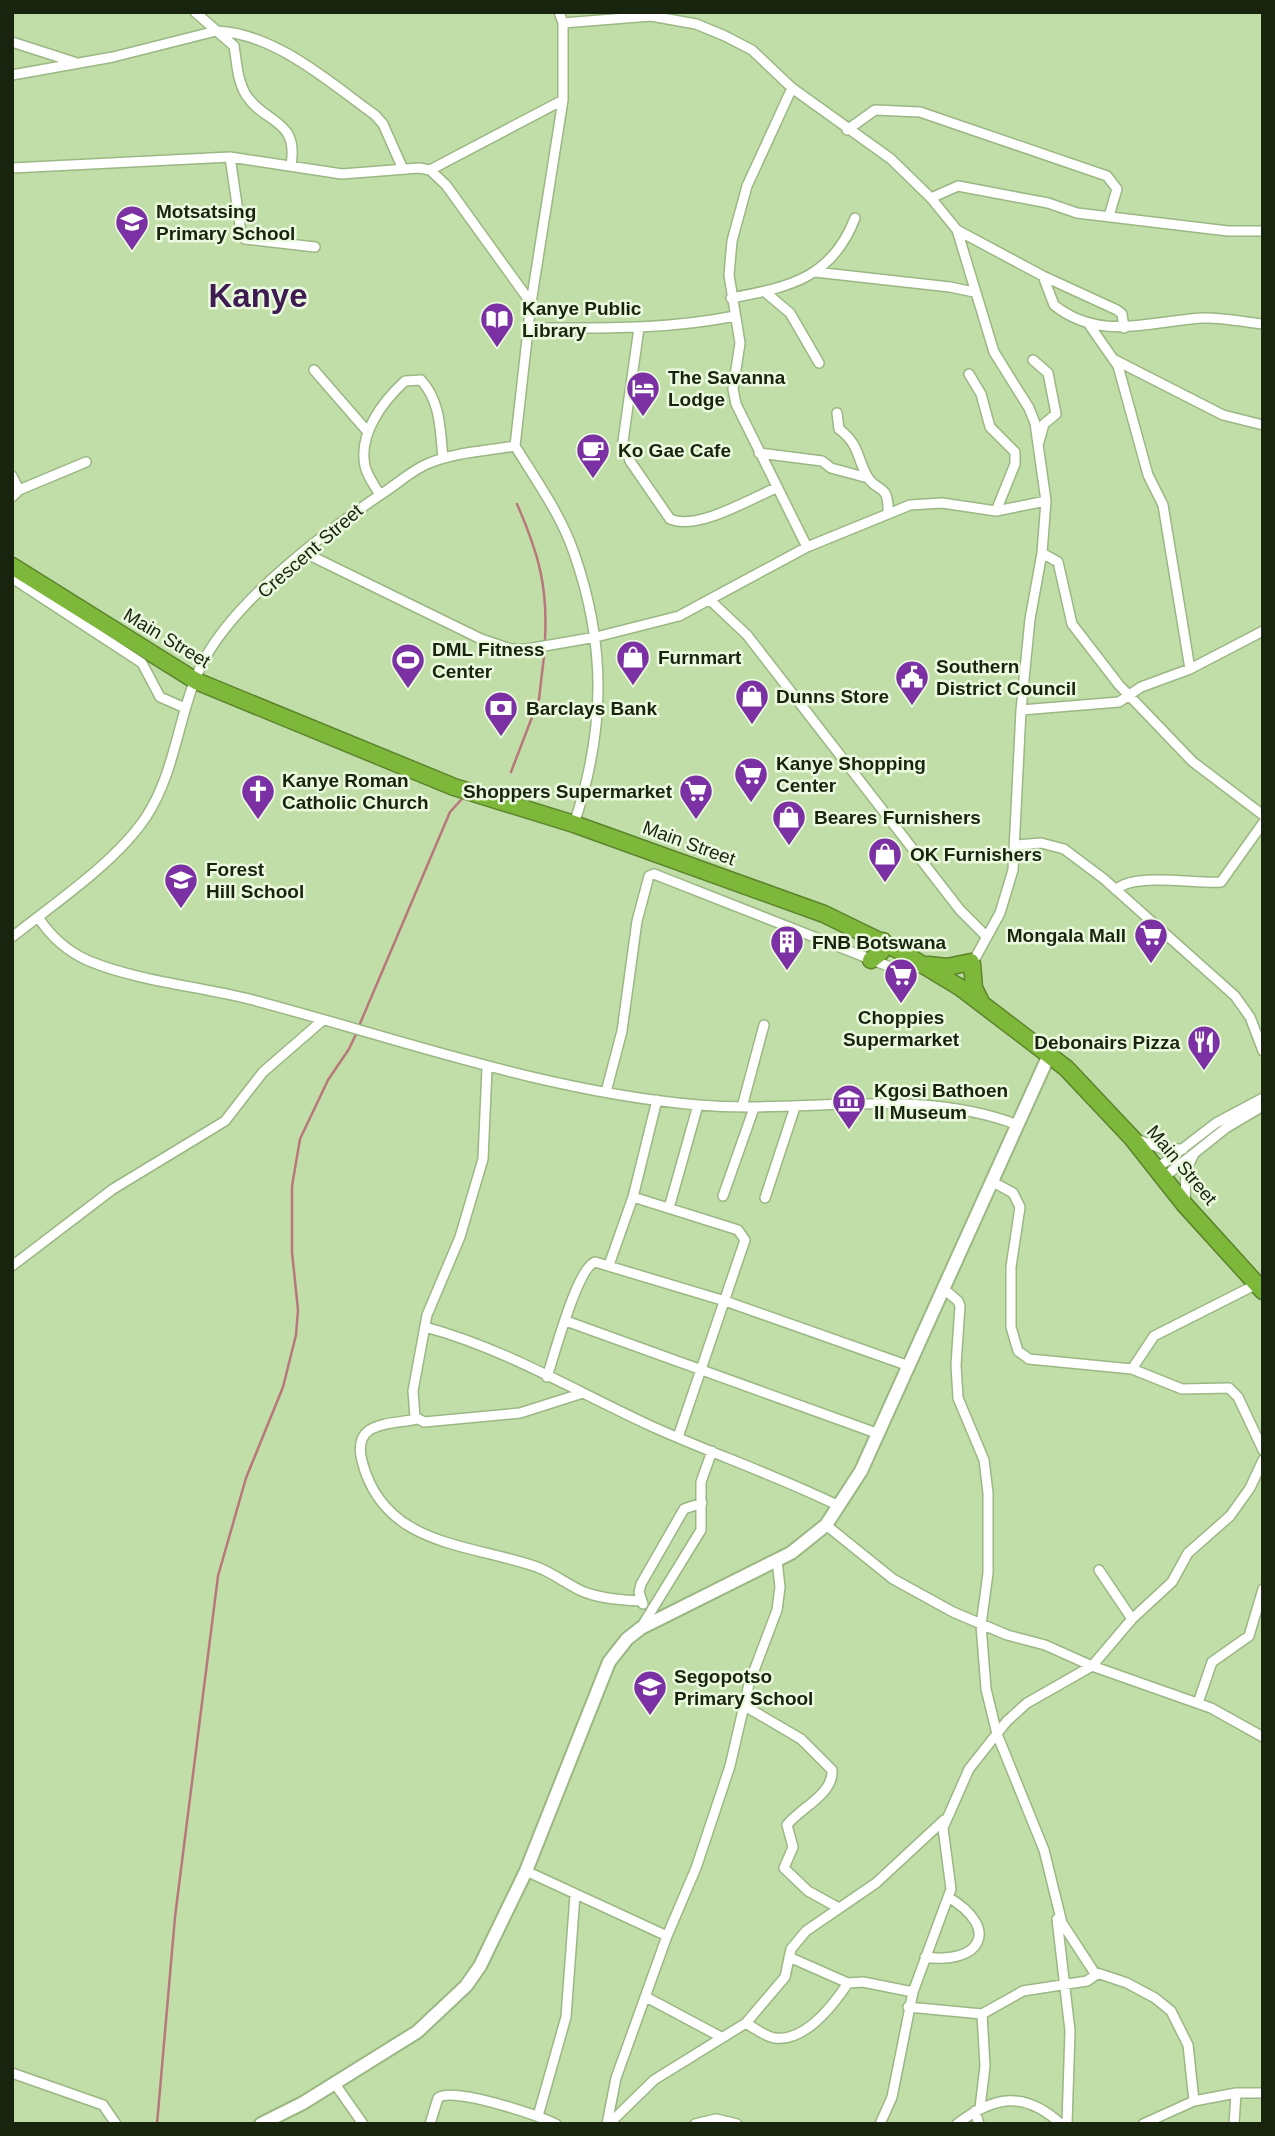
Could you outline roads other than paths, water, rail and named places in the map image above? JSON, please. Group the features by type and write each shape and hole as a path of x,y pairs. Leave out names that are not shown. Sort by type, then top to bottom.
{"highway":[{"name":"Main Street","path":"12,566 196,681 454,787 574,824 824,914 883,941 923,964 956,985 1049,1055 1092,1093 1185,1205 1260,1288"},
{"path":"871,960 881,952 883,941"},
{"path":"923,964 943,967 972,962 975,992 982,1004"}],"street":[{"path":"195,12 234,46 239,81 247,97 289,134 293,151 291,165"},
{"path":"559,12 563,23 563,100 531,303 515,446 556,514 574,553 596,637 599,715 583,796 574,824"},
{"path":"563,23 651,16 696,24 752,50 792,88 891,159 931,198 957,230 1043,276 1117,310 1122,314 1124,328"},
{"path":"12,75 77,64 216,31 228,32 281,51 375,115 383,124 402,167"},
{"path":"12,42 77,64"},
{"path":"792,88 736,215 729,275 740,343 733,389 736,404 807,547"},
{"path":"12,168 230,157 342,174 402,167 430,170 563,100"},
{"path":"848,130 875,110 920,112 1107,176 1117,189 1109,216"},
{"path":"230,157 241,232 245,239 315,247"},
{"path":"430,170 446,185 531,303"},
{"path":"931,198 958,186 1048,203 1077,213 1228,231 1263,231"},
{"path":"731,298 765,292 815,272 834,257 846,241 855,218"},
{"path":"956,985 987,937 1007,894 1016,845 1021,710 1030,619 1042,553 1046,501 1038,444 1029,408 1000,365 974,292 957,230"},
{"path":"815,272 974,292"},
{"path":"1043,276 1054,305 1106,329 1206,318 1263,324"},
{"path":"765,292 790,313 820,363"},
{"path":"528,328 691,325 735,316"},
{"path":"1088,323 1115,360 1134,416 1148,475 1163,506 1190,669"},
{"path":"639,328 623,441 630,461 670,519 681,524 697,522 776,488"},
{"path":"1033,360 1048,373 1056,414 1044,424 1038,444"},
{"path":"1115,360 1223,415 1263,425"},
{"path":"314,370 367,431"},
{"path":"969,374 981,394 990,427 1015,452 1015,464 996,511"},
{"path":"380,495 365,468 363,453 367,431 405,381 421,380 438,410 443,458"},
{"path":"837,412 839,429 852,439 868,478"},
{"name":"Crescent Street","path":"12,937 110,856 144,819 173,757 185,708 206,658 231,624 303,552 358,507 424,465 443,458 515,446"},
{"path":"759,453 822,461 831,468 868,478 881,486 888,498 888,512"},
{"path":"12,476 16,494 86,462"},
{"path":"303,552 481,639 511,649 596,637 679,616 807,547 888,512 910,506 942,503 996,511 1046,501"},
{"path":"1042,553 1058,562 1072,624 1128,694 1193,762 1262,813"},
{"path":"12,578 142,663 160,697 185,708"},
{"path":"711,601 747,635 960,911 987,937"},
{"path":"1021,710 1115,703 1154,681 1190,669 1263,633"},
{"path":"1116,890 1122,884 1139,881 1221,882 1263,823"},
{"path":"1016,845 1056,846 1116,890 1235,996 1250,1017 1262,1048"},
{"path":"606,1092 626,1011 637,921 649,876 654,874 898,970 923,964"},
{"path":"38,917 51,937 75,954 104,966 348,1026 486,1068 606,1092 698,1105 754,1108 944,1107 986,1114 1018,1125"},
{"path":"12,1266 113,1189 225,1121 263,1072 323,1020"},
{"path":"742,1107 764,1025"},
{"path":"261,2124 335,2084 417,2032 450,2003 480,1966 526,1871 610,1662 627,1639 641,1628 778,1561 826,1525 861,1471 879,1434 1049,1055"},
{"path":"417,1419 413,1391 429,1308 476,1191 483,1159 486,1068"},
{"path":"1252,1103 1263,1090"},
{"path":"1159,1173 1183,1149 1216,1123 1263,1098"},
{"path":"609,1265 633,1197 657,1100"},
{"path":"669,1208 698,1105"},
{"path":"1159,1173 1263,1106"},
{"path":"765,1198 795,1107"},
{"path":"723,1196 754,1108"},
{"path":"1132,1138 1163,1149 1183,1149"},
{"path":"1185,1205 1186,1170 1195,1152"},
{"path":"993,1182 1013,1193 1020,1207 1011,1267 1011,1327 1018,1351 1029,1359 1132,1369 1182,1389 1223,1387 1234,1391 1263,1450"},
{"path":"633,1197 741,1232 744,1244 678,1437"},
{"path":"547,1377 588,1266 595,1262 725,1301 909,1366"},
{"path":"1132,1369 1154,1336 1260,1288"},
{"path":"945,1290 960,1306 956,1365 958,1398 984,1460 988,1493 988,1573 981,1625 986,1689 997,1734 1044,1850 1055,1907 1070,2031 1067,2124"},
{"path":"566,1321 879,1434"},
{"path":"425,1327 472,1343 678,1437 839,1506"},
{"path":"583,1393 520,1413 424,1422 417,1419 371,1428 362,1435 359,1448 368,1486 381,1504 404,1525 432,1538 538,1568 584,1592 612,1600 642,1601"},
{"path":"641,1628 701,1530 701,1482 712,1451"},
{"path":"880,2124 892,2097 908,2007 952,1883 943,1837 944,1820 968,1769 1027,1703 1092,1666 1132,1619 1172,1582 1188,1553 1230,1516 1250,1488 1263,1460"},
{"path":"649,1615 642,1601 641,1584 684,1509 702,1503"},
{"path":"826,1525 893,1579 981,1625 1045,1645 1092,1666 1198,1703 1263,1737"},
{"path":"608,2124 616,2078 667,1936 696,1868 722,1791 743,1705 777,1610 780,1587 778,1561"},
{"path":"1099,1570 1132,1619"},
{"path":"1198,1703 1212,1662 1249,1636 1263,1589"},
{"path":"743,1705 801,1739 832,1770 832,1777 825,1790 787,1825 793,1847 785,1868 808,1891 837,1908"},
{"path":"608,2124 654,2080 746,2023 785,1977 795,1943 806,1931 876,1883 944,1820"},
{"path":"526,1871 667,1936"},
{"path":"538,2116 566,2017 575,1895"},
{"path":"926,1957 956,1955 973,1948 979,1941 979,1924 972,1914 948,1897"},
{"path":"1055,1907 1077,1950 1097,1974 1127,1983 1155,1998 1171,2011 1188,2045 1194,2101"},
{"path":"789,1957 848,1983 863,1982 913,1992"},
{"path":"908,2007 982,2014 1023,1991 1092,1979 1097,1974"},
{"path":"746,2023 774,2038 786,2037 823,2017 848,1983"},
{"path":"646,1997 721,2037"},
{"path":"979,2124 977,2109 985,2066 982,2014"},
{"path":"12,2073 103,2105 116,2124"},
{"path":"335,2084 363,2124"},
{"path":"1234,2124 1236,2093"},
{"path":"1143,2124 1194,2101 1236,2093 1263,2093"},
{"path":"430,2124 438,2098 447,2094 538,2116 556,2124"},
{"path":"957,2124 977,2109 1012,2100 1028,2101 1044,2108 1061,2124"},
{"path":"695,2124 716,2119 737,2124"}],"waterway":[{"path":"517,504 540,570 545,602 545,639"},
{"path":"511,772 539,699 544,656"},
{"path":"359,1026 450,812 461,800"},
{"path":"157,2124 175,1917 218,1576 246,1478 283,1387 296,1335 298,1310 292,1252 292,1186 300,1139 328,1080 357,1032"}],"place":[{"name":"Motsatsing Primary School","path":"132,252"},
{"name":"Kanye Public Library","path":"497,349"},
{"name":"The Savanna Lodge","path":"643,418"},
{"name":"Ko Gae Cafe","path":"593,480"},
{"name":"Furnmart","path":"633,687"},
{"name":"DML Fitness Center","path":"408,690"},
{"name":"Southern District Council","path":"912,707"},
{"name":"Dunns Store","path":"752,726"},
{"name":"Barclays Bank","path":"501,738"},
{"name":"Kanye Shopping Center","path":"751,804"},
{"name":"Kanye Roman Catholic Church","path":"258,821"},
{"name":"Shoppers Supermarket","path":"696,821"},
{"name":"Beares Furnishers","path":"789,847"},
{"name":"OK Furnishers","path":"885,884"},
{"name":"Forest Hill School","path":"181,910"},
{"name":"Mongala Mall","path":"1151,965"},
{"name":"FNB Botswana","path":"787,972"},
{"name":"Choppies Supermarket","path":"901,1005"},
{"name":"Debonairs Pizza","path":"1204,1072"},
{"name":"Kgosi Bathoen II Museum","path":"849,1131"},
{"name":"Segopotso Primary School","path":"650,1717"}],"district":[{"name":"Kanye","path":"258,295"}]}
